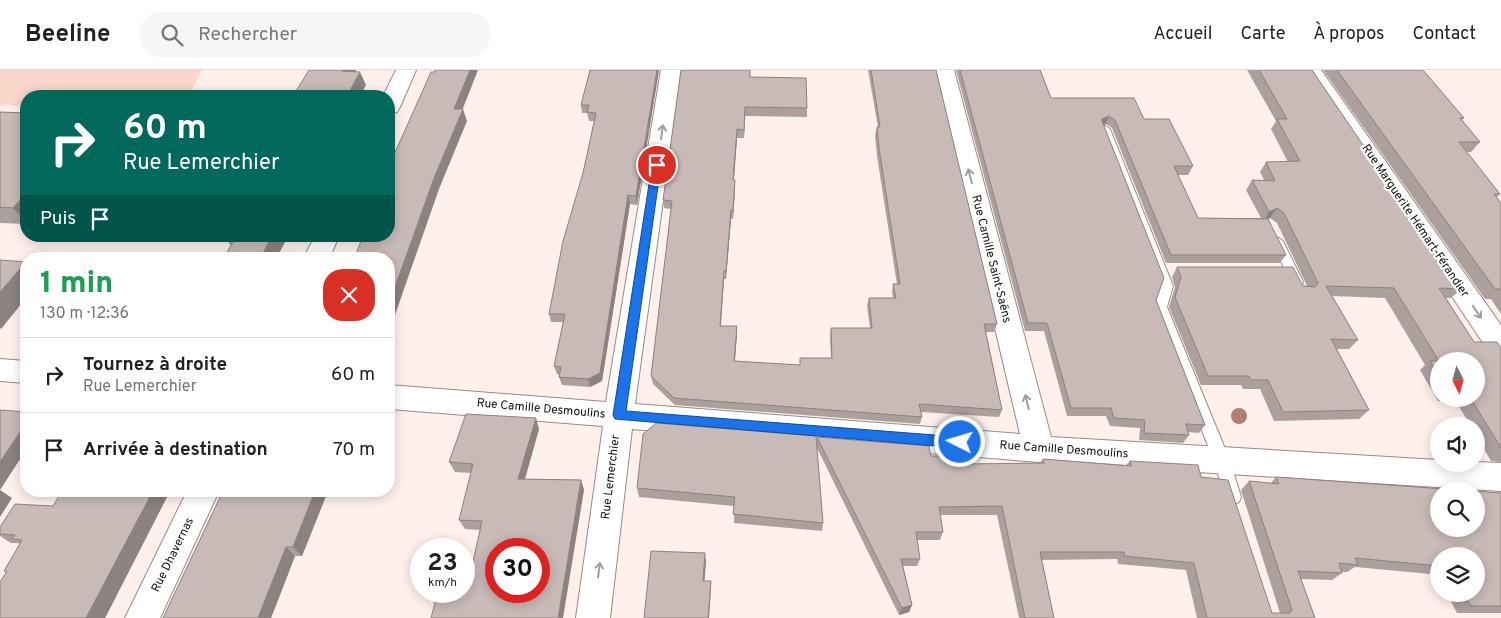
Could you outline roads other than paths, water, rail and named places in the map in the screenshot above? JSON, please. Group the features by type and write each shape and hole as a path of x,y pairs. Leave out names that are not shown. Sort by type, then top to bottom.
{"street":[{"path":"395,94 406,70"},
{"name":"Rue Lemerchier","path":"593,618 619,415 671,70"},
{"name":"Rue Camille Saint-Saëns","path":"944,70 1040,449"},
{"name":"Rue Marguerite Hémart-Férandier","path":"1311,70 1501,347"},
{"path":"0,370 20,372"},
{"name":"Rue Camille Desmoulins","path":"395,397 1040,449 1501,477"},
{"name":"Rue Dhavernas","path":"142,618 200,497"}],"lane":[{"path":"1105,129 1166,270 1167,286 1160,307 1222,461 1239,516"},
{"path":"1273,232 1302,292"},
{"path":"1273,270 1291,270"}]}
